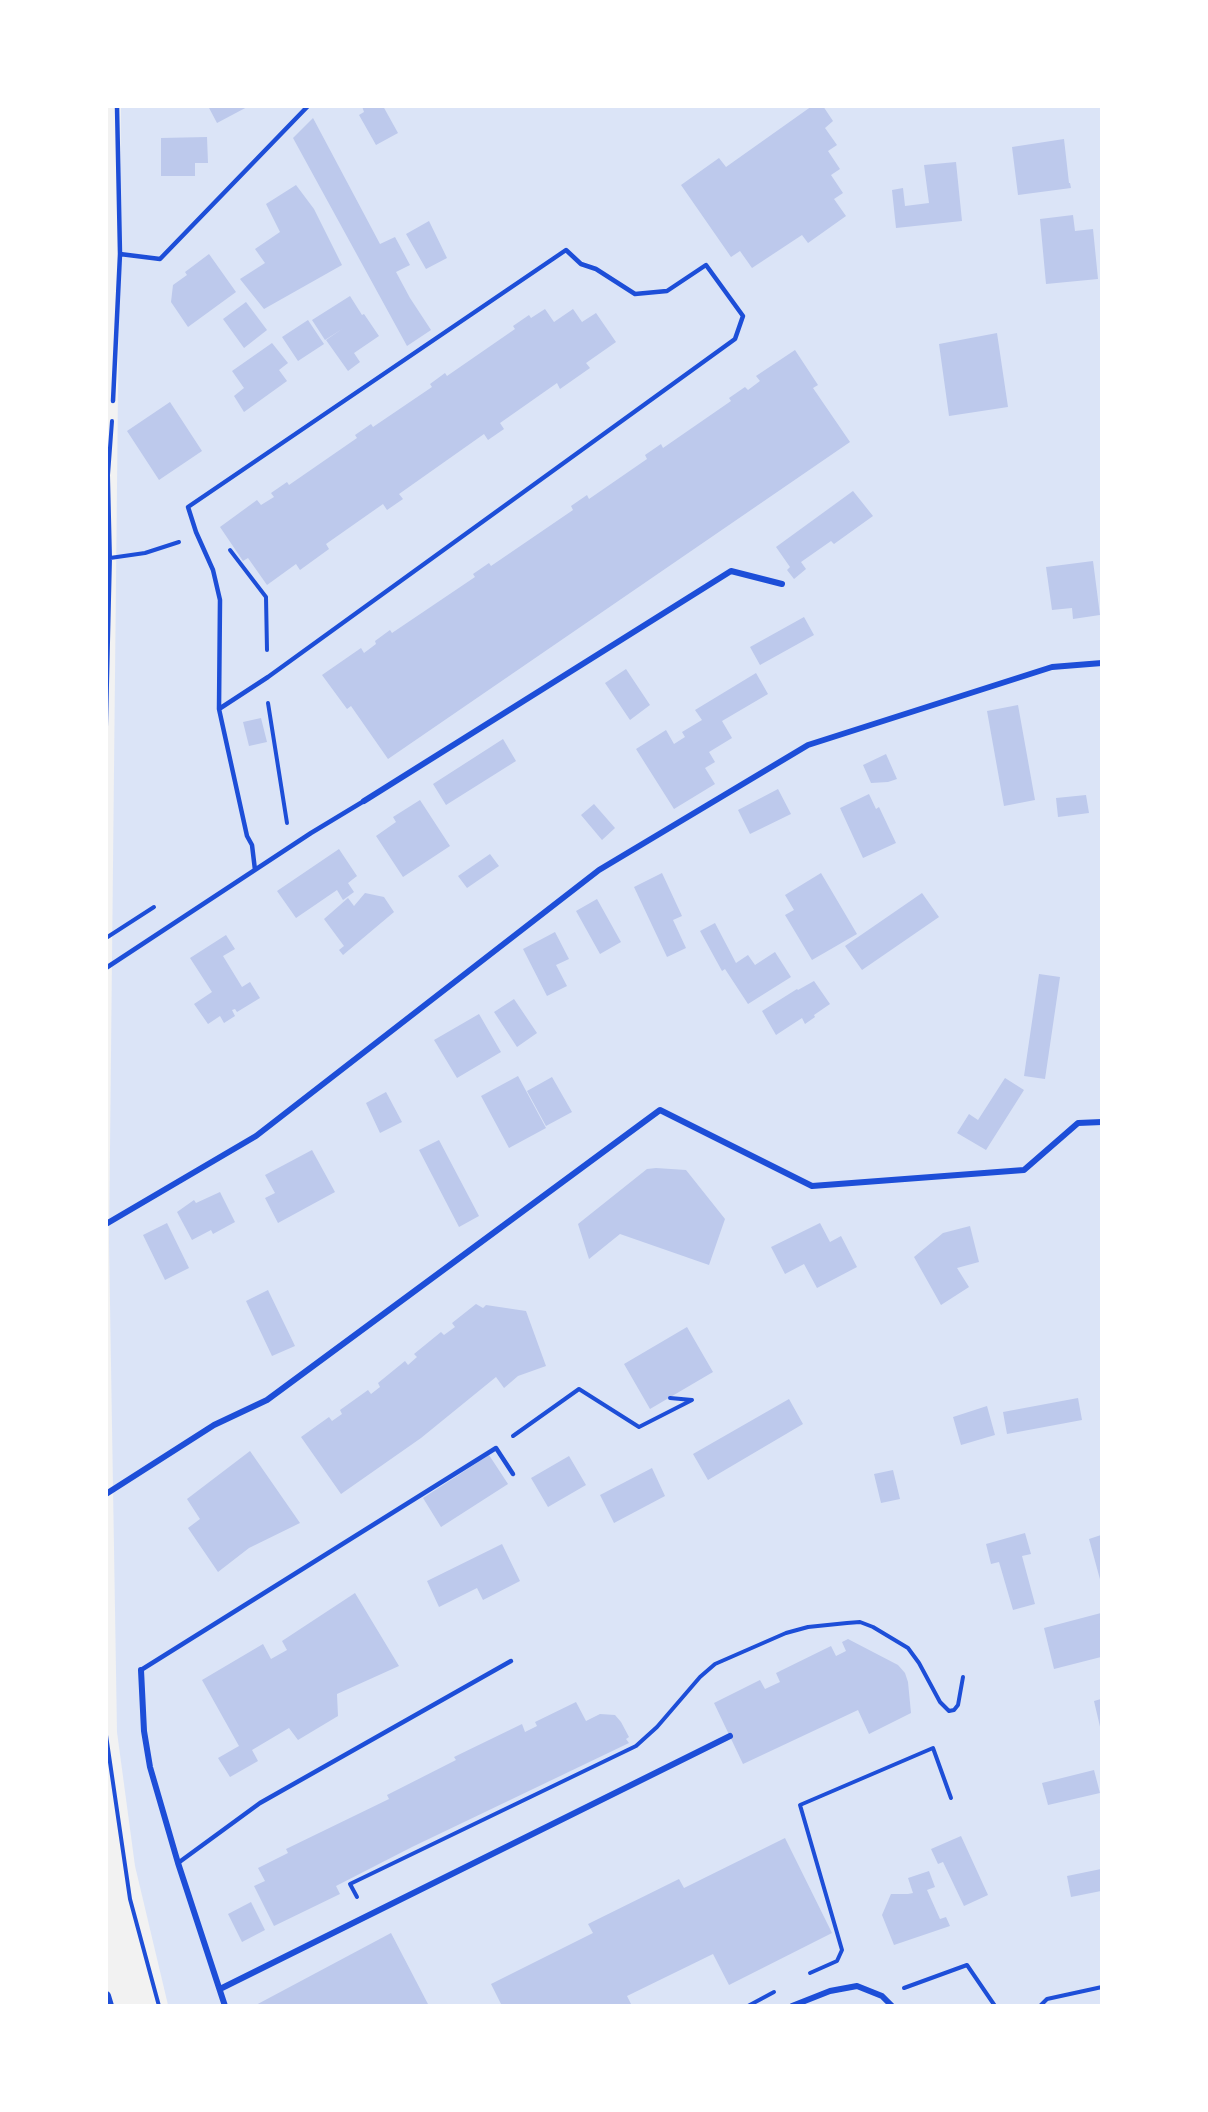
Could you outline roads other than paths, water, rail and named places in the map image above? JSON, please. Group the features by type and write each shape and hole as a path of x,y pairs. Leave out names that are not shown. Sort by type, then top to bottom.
{"street":[{"path":"364,801 731,571 782,584"},
{"path":"106,1224 256,1136 599,870 808,745 1052,667 1101,663"},
{"path":"106,1494 214,1425 267,1400 660,1110 812,1186 1024,1170 1078,1123 1101,1122"},
{"path":"141,1670 144,1731 149,1758 178,1863 225,2006"},
{"path":"220,1989 730,1736"},
{"path":"792,2006 830,1991 857,1986 882,1996 892,2006"},
{"path":"106,1996 109,2006"}],"lane":[{"path":"113,401 120,254 117,106"},
{"path":"120,254 160,259 308,106"},
{"path":"219,709 268,677 735,339 743,316 706,264 667,291 635,294 596,269 581,264 566,250 188,507 213,570 220,600 219,709 247,836 252,845 255,870"},
{"path":"106,968 364,801"},
{"path":"141,1670 496,1448 513,1474"},
{"path":"178,1863 260,1803 511,1661"}]}
